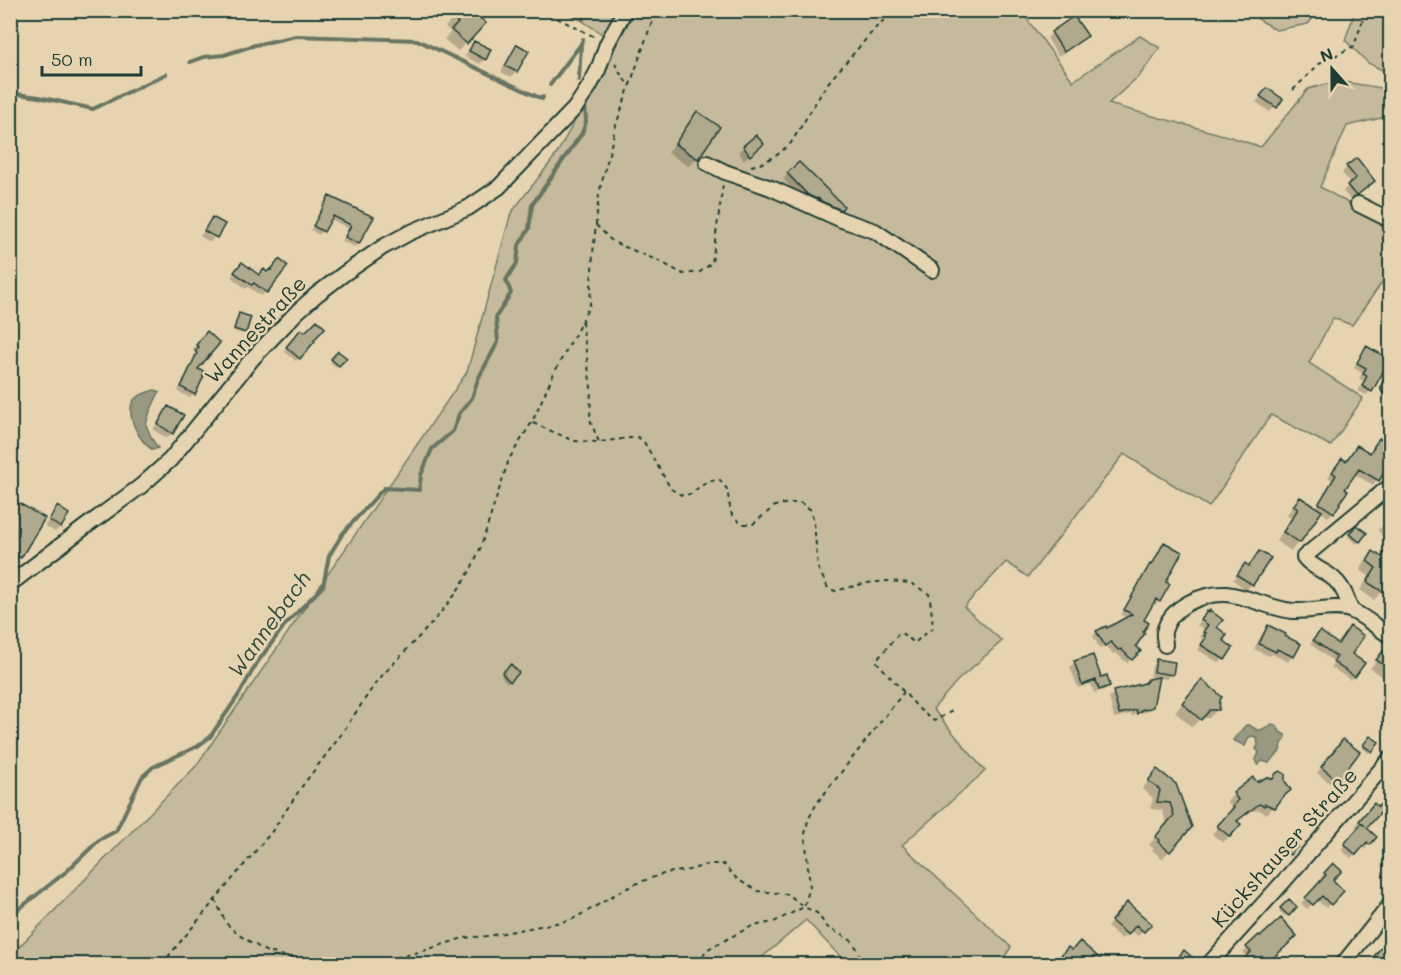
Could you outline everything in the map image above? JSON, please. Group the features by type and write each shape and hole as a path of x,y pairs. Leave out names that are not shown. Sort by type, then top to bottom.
{"street":[{"name":"Wannestraße","path":"10,584 141,486 170,460 252,359 316,295 383,247 409,233 468,208 499,187 575,108 598,70 625,10"},
{"path":"707,163 725,172 771,188 842,220 875,231 932,270"},
{"path":"1358,204 1390,220"},
{"path":"1351,610 1348,598 1335,580 1309,564 1304,556 1385,490"},
{"path":"1165,645 1164,634 1167,622 1177,611 1189,602 1227,594 1292,611 1351,610 1390,636"},
{"name":"Kückshauser Straße","path":"1209,964 1390,759"},
{"path":"1343,964 1390,905"}],"path":[{"path":"541,10 608,44 618,70 629,86"},
{"path":"162,964 273,830 377,681 432,623 454,596 470,571 480,549 509,459 532,422 554,373 590,304 599,194 616,125 656,10"},
{"path":"596,225 613,243 659,261 683,274 700,272 712,263 725,172 760,164 777,155 790,143 827,84 880,22 899,10"},
{"path":"1293,90 1318,64 1354,46 1366,10"},
{"path":"582,321 591,388 590,420 599,442"},
{"path":"532,422 574,441 599,442 638,437 644,442 671,489 681,495 691,494 710,481 720,480 727,489 731,513 741,524 753,524 775,506 789,502 801,503 811,510 818,568 828,588 835,591 889,580 911,583 929,594 933,628 915,644 900,632 876,662 919,709 934,721 952,711"},
{"path":"699,964 706,950 752,926 774,922 804,907 810,887 806,834 808,820 817,803 904,692"},
{"path":"370,964 463,938 488,936 571,920 617,892 640,882 666,873 709,864 723,864 737,879 757,891 788,894 804,907 817,913 827,927 852,941 859,952 860,964"},
{"path":"215,899 226,923 239,935 265,951 315,964"}],"shaded area":[{"path":"561,11 620,11 605,36 581,20"},
{"path":"635,11 1021,11 1073,81 1140,36 1160,48 1140,75 1108,104 1261,147 1308,89 1338,81 1381,88 1390,84 1390,116 1347,126 1320,187 1390,227 1390,271 1352,325 1333,318 1309,363 1363,398 1331,446 1271,415 1209,507 1124,454 1028,577 1006,562 964,607 1002,641 957,681 933,709 985,771 902,845 1011,947 1000,964 847,964 806,920 754,964 11,964 10,956 196,766 467,372 511,213 556,155"},
{"path":"1245,11 1319,11 1308,24 1276,30"},
{"path":"1355,11 1390,11 1390,74 1368,63 1345,40"},
{"path":"155,390 159,392 146,425 158,448 153,450 143,441 135,428 131,406 136,398"},
{"path":"1272,724 1285,735 1285,740 1279,752 1269,763 1262,761 1258,765 1256,760 1259,752 1256,749 1257,738 1249,737 1245,746 1233,740 1246,725 1261,730"}],"building":[{"path":"459,10 483,10 478,16 486,23 467,44 451,30 458,23 452,18"},
{"path":"1074,16 1088,36 1064,52 1051,32"},
{"path":"474,41 491,49 486,60 469,51"},
{"path":"517,44 529,51 517,72 505,66"},
{"path":"1267,88 1283,99 1277,108 1260,96"},
{"path":"697,111 720,127 698,159 675,144"},
{"path":"756,135 764,144 750,156 743,146"},
{"path":"1357,158 1375,181 1356,196 1347,185 1356,178 1346,166"},
{"path":"799,162 844,206 841,210 808,195 787,173"},
{"path":"329,196 374,217 359,244 345,237 351,225 333,216 324,232 313,226"},
{"path":"212,217 225,224 217,238 204,231"},
{"path":"279,259 288,266 267,293 234,272 242,262 259,275 264,269 267,272 271,270"},
{"path":"239,313 251,317 246,333 234,329"},
{"path":"317,320 325,328 300,359 286,347 301,329 305,332"},
{"path":"207,331 220,343 198,369 205,372 195,395 181,387 197,353 195,351 199,347 196,345"},
{"path":"1366,346 1390,359 1372,392 1362,386 1367,376 1363,374 1366,368 1357,363"},
{"path":"338,351 347,358 339,366 331,359"},
{"path":"168,406 184,415 173,434 158,424"},
{"path":"1379,438 1390,445 1390,462 1379,481 1359,469 1345,489 1348,491 1334,513 1319,503 1336,475 1332,472 1342,458 1346,461 1357,445 1370,453"},
{"path":"1300,497 1322,511 1300,543 1283,532 1298,509 1293,506"},
{"path":"10,498 45,518 21,558 10,552"},
{"path":"57,506 69,514 61,528 49,520"},
{"path":"1356,525 1367,533 1360,542 1349,534"},
{"path":"1164,542 1182,552 1166,582 1170,584 1160,602 1156,599 1144,620 1149,623 1136,646 1141,651 1132,660 1111,642 1105,646 1096,631 1106,626 1107,628 1132,614 1124,610"},
{"path":"1390,543 1390,581 1383,592 1367,582 1376,568 1367,561 1373,551 1382,557"},
{"path":"1259,551 1271,558 1253,585 1237,575 1245,563 1249,566"},
{"path":"1210,610 1223,620 1217,627 1227,635 1223,640 1233,648 1225,660 1201,645 1206,637 1204,636 1206,633 1203,632 1208,625 1201,620"},
{"path":"1268,625 1301,644 1294,657 1259,644"},
{"path":"1350,626 1364,636 1352,654 1365,663 1355,677 1333,662 1337,657 1313,640 1320,631 1338,644"},
{"path":"1383,651 1390,656 1390,669 1376,660"},
{"path":"1093,655 1101,677 1107,675 1110,686 1099,690 1096,680 1082,685 1074,661"},
{"path":"1156,659 1175,662 1173,675 1154,672"},
{"path":"511,664 519,673 510,682 502,673"},
{"path":"1159,677 1153,707 1143,709 1137,714 1136,710 1119,714 1113,691"},
{"path":"1202,679 1222,697 1219,710 1210,710 1201,720 1182,703"},
{"path":"1370,736 1379,742 1372,752 1363,745"},
{"path":"1343,739 1360,752 1338,781 1321,767"},
{"path":"1157,769 1176,784 1192,827 1170,852 1155,837 1174,815 1170,803 1157,802 1160,790 1148,781"},
{"path":"1280,771 1285,774 1285,781 1291,790 1275,808 1259,804 1237,821 1241,824 1230,837 1217,826 1238,800 1233,793 1253,777 1257,782 1267,777 1273,779"},
{"path":"1390,793 1390,819 1382,811 1367,828 1377,837 1370,845 1367,842 1356,855 1344,844 1362,823 1359,821 1374,803 1378,807"},
{"path":"1288,839 1298,846 1290,855 1281,848"},
{"path":"1333,863 1342,871 1333,880 1344,891 1331,905 1322,896 1313,905 1305,898 1326,875 1324,873"},
{"path":"1289,899 1297,907 1289,916 1280,908"},
{"path":"1127,902 1152,924 1144,932 1136,925 1128,935 1111,921"},
{"path":"1281,918 1297,936 1272,959 1278,964 1239,964 1251,952 1246,947"},
{"path":"1390,936 1390,964 1368,964"},
{"path":"1080,941 1106,964 1064,964 1058,959 1068,947 1072,950"},
{"path":"1184,950 1193,958 1187,964 1177,959"}],"waterway":[{"name":"Wannebach","path":"582,10 583,19"},
{"path":"190,62 296,36 417,40 542,99 543,97"},
{"name":"Wannebach","path":"579,80 583,39"},
{"path":"550,85 581,44"},
{"path":"10,93 93,109 166,74"},
{"name":"Wannebach","path":"10,916 67,871 99,840 116,831 142,777 153,767 198,746 210,737 257,663 284,626 323,586 329,556 343,533 384,488 419,490 421,475 432,449 453,431 459,414 472,398 478,379 498,342 496,317 511,293 506,280 517,263 519,245 529,229 532,205 582,133 586,122 585,102"}]}
